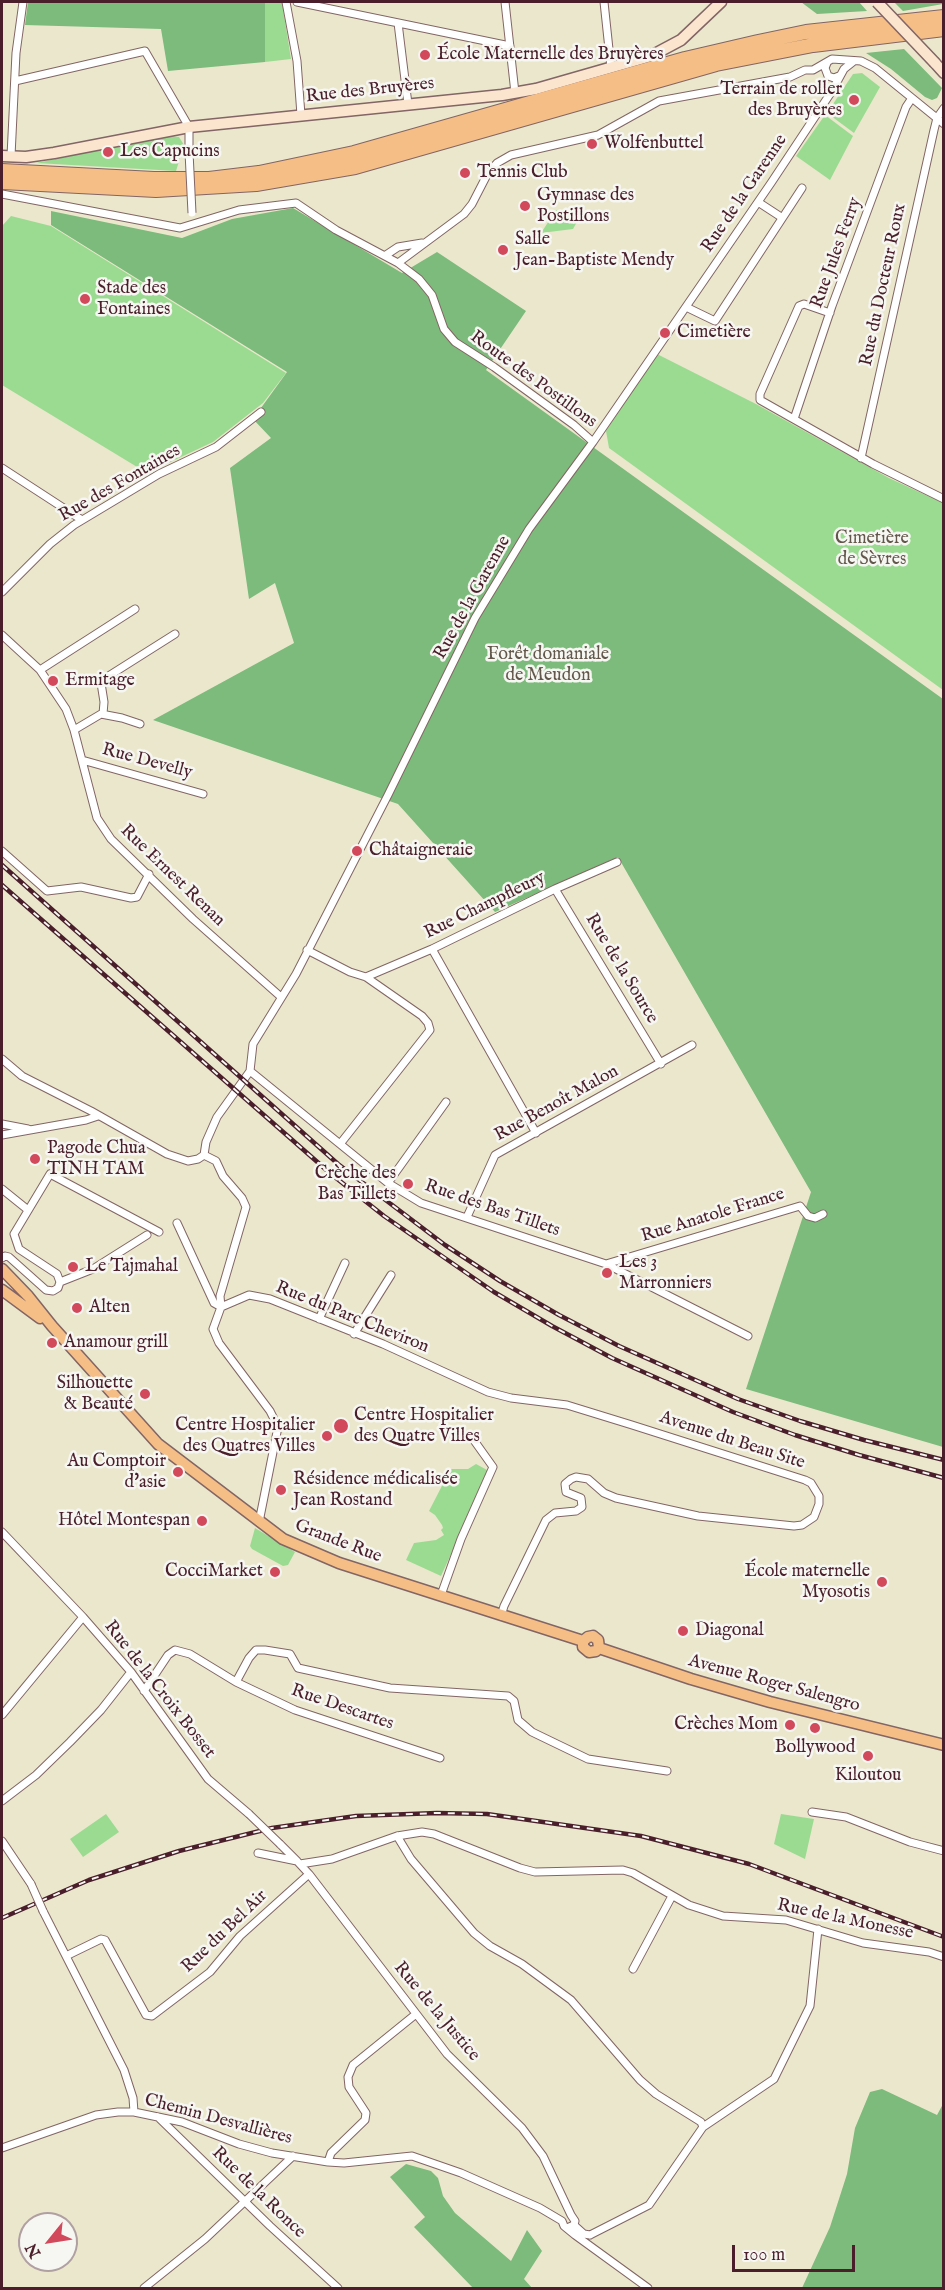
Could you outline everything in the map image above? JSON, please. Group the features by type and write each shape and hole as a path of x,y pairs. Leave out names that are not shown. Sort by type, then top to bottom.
{"highway":[{"path":"908,20 919,14 944,11"},
{"path":"2,171 154,179 209,179 259,173 354,153 685,59 758,42 806,32 944,16"},
{"path":"2,182 156,190 256,184 355,167 716,64 813,45 944,29"}],"main road":[{"name":"Grande Rue","path":"2,1269 158,1444 283,1539 321,1557 581,1641"},
{"name":"Grande Rue","path":"2,1290 52,1326"},
{"name":"Avenue Roger Salengro","path":"581,1641 593,1636 598,1640 599,1647 691,1679 770,1702 944,1744"}],"street":[{"path":"6,156 23,2"},
{"path":"286,2 297,61 301,115"},
{"path":"297,2 510,46"},
{"path":"505,2 515,93"},
{"path":"604,2 611,68"},
{"name":"Rue des Bruyères","path":"6,156 54,153 189,127 536,89 651,56 681,40 721,2"},
{"path":"878,2 944,73"},
{"path":"398,23 408,104"},
{"path":"15,81 145,51 189,127 193,225"},
{"path":"398,263 464,214 497,163 511,155 598,135 659,101 790,77 832,59 868,63 944,124"},
{"path":"840,61 844,69"},
{"path":"813,69 834,78 854,61"},
{"path":"827,63 825,68 832,91"},
{"name":"Rue de la Garenne","path":"204,1155 206,1142 216,1117 250,1071 253,1044 296,974 475,618 530,529 593,442 758,202 832,91 839,76"},
{"name":"Rue Jules Ferry","path":"794,419 830,312 906,107 912,98"},
{"path":"937,118 944,108"},
{"name":"Rue du Docteur Roux","path":"861,458 937,118"},
{"path":"686,307 715,321 802,188"},
{"name":"Route des Postillons","path":"2,194 180,228 239,210 296,203 336,230 386,255 420,279 432,296 444,329 455,342 577,427 593,442"},
{"path":"758,202 781,217"},
{"path":"386,255 398,247 427,241"},
{"path":"830,312 804,304 799,306 760,394 760,400 861,458 943,497"},
{"name":"Rue des Fontaines","path":"2,592 50,544 82,520 159,474 216,447 261,412"},
{"path":"2,468 82,520"},
{"path":"40,670 135,609"},
{"path":"103,714 101,683 107,676 175,634"},
{"name":"Rue Ernest Renan","path":"2,635 40,670 66,709 74,730 97,818 111,839 193,919 281,997"},
{"path":"74,730 103,714 140,724"},
{"name":"Rue Develly","path":"82,760 203,794"},
{"path":"2,851 47,891 81,887 131,898 137,897 149,874"},
{"name":"Rue Champfleury","path":"366,976 432,949 555,889 617,862"},
{"name":"Rue de la Source","path":"555,889 661,1064"},
{"path":"432,949 536,1133"},
{"path":"307,950 350,972 366,976 422,1016 430,1030 340,1144"},
{"name":"Rue Benoît Malon","path":"467,1217 495,1155 692,1045"},
{"path":"2,1059 22,1076 168,1154 188,1161 204,1155 216,1161 223,1176 242,1198 246,1207 220,1296 221,1307 213,1329 214,1336 270,1411 278,1427 259,1522"},
{"name":"Rue des Bas Tillets","path":"250,1071 388,1183 421,1203 606,1264 748,1336"},
{"path":"388,1183 446,1102"},
{"path":"2,1135 98,1116"},
{"path":"2,1125 34,1129"},
{"path":"2,1258 9,1257 46,1290 53,1291 58,1288 60,1282 57,1274 19,1249 14,1234 50,1174 159,1232"},
{"path":"2,1189 28,1210"},
{"name":"Rue Anatole France","path":"606,1264 801,1206 808,1216 815,1218 823,1214"},
{"path":"177,1223 214,1303 221,1307"},
{"path":"60,1282 93,1269 147,1235"},
{"path":"319,1319 345,1263"},
{"path":"354,1334 391,1275"},
{"name":"Rue du Parc Cheviron","path":"221,1307 242,1297 259,1296 383,1344 488,1392 511,1398 567,1405 632,1425"},
{"name":"Avenue du Beau Site","path":"501,1616 546,1520 555,1513 576,1511 582,1507 581,1498 567,1492 565,1484 576,1477 588,1479 604,1493 616,1498 698,1516 794,1526 810,1521 817,1510 819,1496 811,1484 805,1480 632,1425"},
{"path":"441,1596 461,1539 493,1467 473,1439 460,1435"},
{"name":"Rue de la Croix Bosset","path":"2,1532 83,1617 131,1672 208,1779 249,1814 298,1863"},
{"path":"2,1715 83,1617"},
{"name":"Rue Descartes","path":"144,1691 168,1654 175,1650 190,1654 236,1682 295,1710 440,1758"},
{"path":"236,1682 256,1650 265,1650 290,1654 298,1668 390,1688 508,1696 514,1701 518,1720 532,1732 588,1759 667,1771"},
{"path":"2,1801 36,1775 70,1742 101,1710 131,1672"},
{"path":"812,1812 846,1817 910,1842 944,1851"},
{"name":"Rue de la Monesse","path":"298,1863 332,1859 397,1836 422,1832 434,1834 520,1868 536,1872 623,1870 633,1873 689,1905 723,1916 786,1920 863,1943 929,1952 944,1957"},
{"path":"397,1836 411,1859 474,1933 571,2000 640,2080 656,2094 701,2122 703,2127"},
{"path":"3,1843 31,1884 124,2070 133,2098 134,2112"},
{"path":"258,1853 298,1863"},
{"name":"Rue de la Justice","path":"298,1863 309,1874 447,2054 518,2122 543,2156 574,2217 571,2226"},
{"name":"Rue du Bel Air","path":"66,1956 101,1939 105,1940 146,2015 152,2016 210,1972 240,1936 309,1874"},
{"path":"633,1969 672,1896"},
{"path":"571,2215 565,2216 562,2221 590,2235 650,2205 703,2127 774,2079 810,2006 818,1929"},
{"path":"328,2162 331,2153 365,2120 366,2113 349,2086 348,2077 353,2065 416,2014"},
{"name":"Chemin Desvallières","path":"2,2148 96,2115 134,2112 182,2122 238,2144 328,2162 344,2163 412,2156 461,2173 540,2208 562,2221"},
{"name":"Rue de la Ronce","path":"158,2117 338,2289"},
{"path":"144,2289 246,2202 293,2156"},
{"path":"571,2226 590,2245 648,2289"},
{"path":"590,2235 590,2245"}],"green space":[{"path":"28,2 265,2 265,62 168,71 161,29 25,25"},
{"path":"265,2 282,2 291,59 265,62"},
{"path":"801,2 859,2 867,11 817,14"},
{"path":"894,2 943,2 943,4 903,11"},
{"path":"904,49 942,88 937,98 932,100 925,97 891,69 866,53"},
{"name":"Terrain de roller des Bruyères","path":"862,73 880,87 854,133 827,113 853,74"},
{"path":"825,115 853,136 830,180 796,156"},
{"path":"170,136 179,137 184,145 176,171 36,163"},
{"name":"Forêt domaniale de Meudon","path":"293,208 402,273 437,252 526,311 486,370 943,699 943,1447 746,1389 811,1192 618,857 495,912 398,804 153,720 294,643 275,583 249,599 230,468 271,438 253,419 287,372 51,225 51,211 182,238 232,219"},
{"path":"556,210 578,220 573,229 541,233"},
{"name":"Stade des Fontaines","path":"11,216 51,226 286,373 263,403 213,442 147,473 2,385 2,226"},
{"name":"Cimetière de Sèvres","path":"657,354 756,404 889,478 943,503 943,690 609,448 606,431"},
{"path":"476,1464 489,1471 441,1576 406,1560 414,1543 436,1540 444,1535 441,1530 442,1525 429,1511 446,1478 445,1469 468,1469"},
{"path":"255,1528 295,1552 288,1565 283,1566 252,1549 250,1546"},
{"path":"106,1814 119,1832 83,1857 70,1839"},
{"path":"781,1814 814,1819 805,1859 774,1844"},
{"path":"882,2089 937,2115 943,2104 943,2288 802,2288 830,2227 847,2174 855,2128 870,2092"},
{"path":"406,2164 431,2171 438,2178 443,2196 455,2213 511,2261 527,2230 542,2251 524,2279 532,2288 473,2288 414,2227 425,2217 390,2177"}],"railway":[{"path":"2,865 338,1164 445,1245 500,1281 619,1346 738,1399 864,1440 944,1460"},
{"path":"2,885 331,1174 384,1216 494,1292 612,1358 733,1412 795,1435 944,1478"},
{"path":"2,1918 89,1880 179,1851 272,1828 356,1816 487,1814 641,1836 749,1864 944,1937"}],"place":[{"name":"École Maternelle des Bruyères","path":"425,55"},
{"name":"Terrain de roller des Bruyères","path":"854,100"},
{"name":"Wolfenbuttel","path":"592,144"},
{"name":"Les Capucins","path":"108,152"},
{"name":"Tennis Club","path":"465,173"},
{"name":"Gymnase des Postillons","path":"525,206"},
{"name":"Salle Jean-Baptiste Mendy","path":"503,250"},
{"name":"Stade des Fontaines","path":"85,299"},
{"name":"Cimetière","path":"665,333"},
{"name":"Ermitage","path":"53,681"},
{"name":"Châtaigneraie","path":"357,851"},
{"name":"Pagode Chua TINH TAM","path":"35,1159"},
{"name":"Crèche des Bas Tillets","path":"408,1184"},
{"name":"Le Tajmahal","path":"73,1267"},
{"name":"Les 3 Marronniers","path":"607,1273"},
{"name":"Alten","path":"77,1308"},
{"name":"Anamour grill","path":"52,1343"},
{"name":"Silhouette & Beauté","path":"145,1394"},
{"name":"Centre Hospitalier des Quatre Villes","path":"341,1426"},
{"name":"Centre Hospitalier des Quatres Villes","path":"327,1436"},
{"name":"Au Comptoir d'asie","path":"178,1472"},
{"name":"Résidence médicalisée Jean Rostand","path":"281,1490"},
{"name":"Hôtel Montespan","path":"202,1521"},
{"name":"CocciMarket","path":"275,1572"},
{"name":"École maternelle Myosotis","path":"882,1582"},
{"name":"Diagonal","path":"683,1631"},
{"name":"Crèches Mom","path":"790,1725"},
{"name":"Bollywood","path":"815,1728"},
{"name":"Kiloutou","path":"868,1756"}]}
